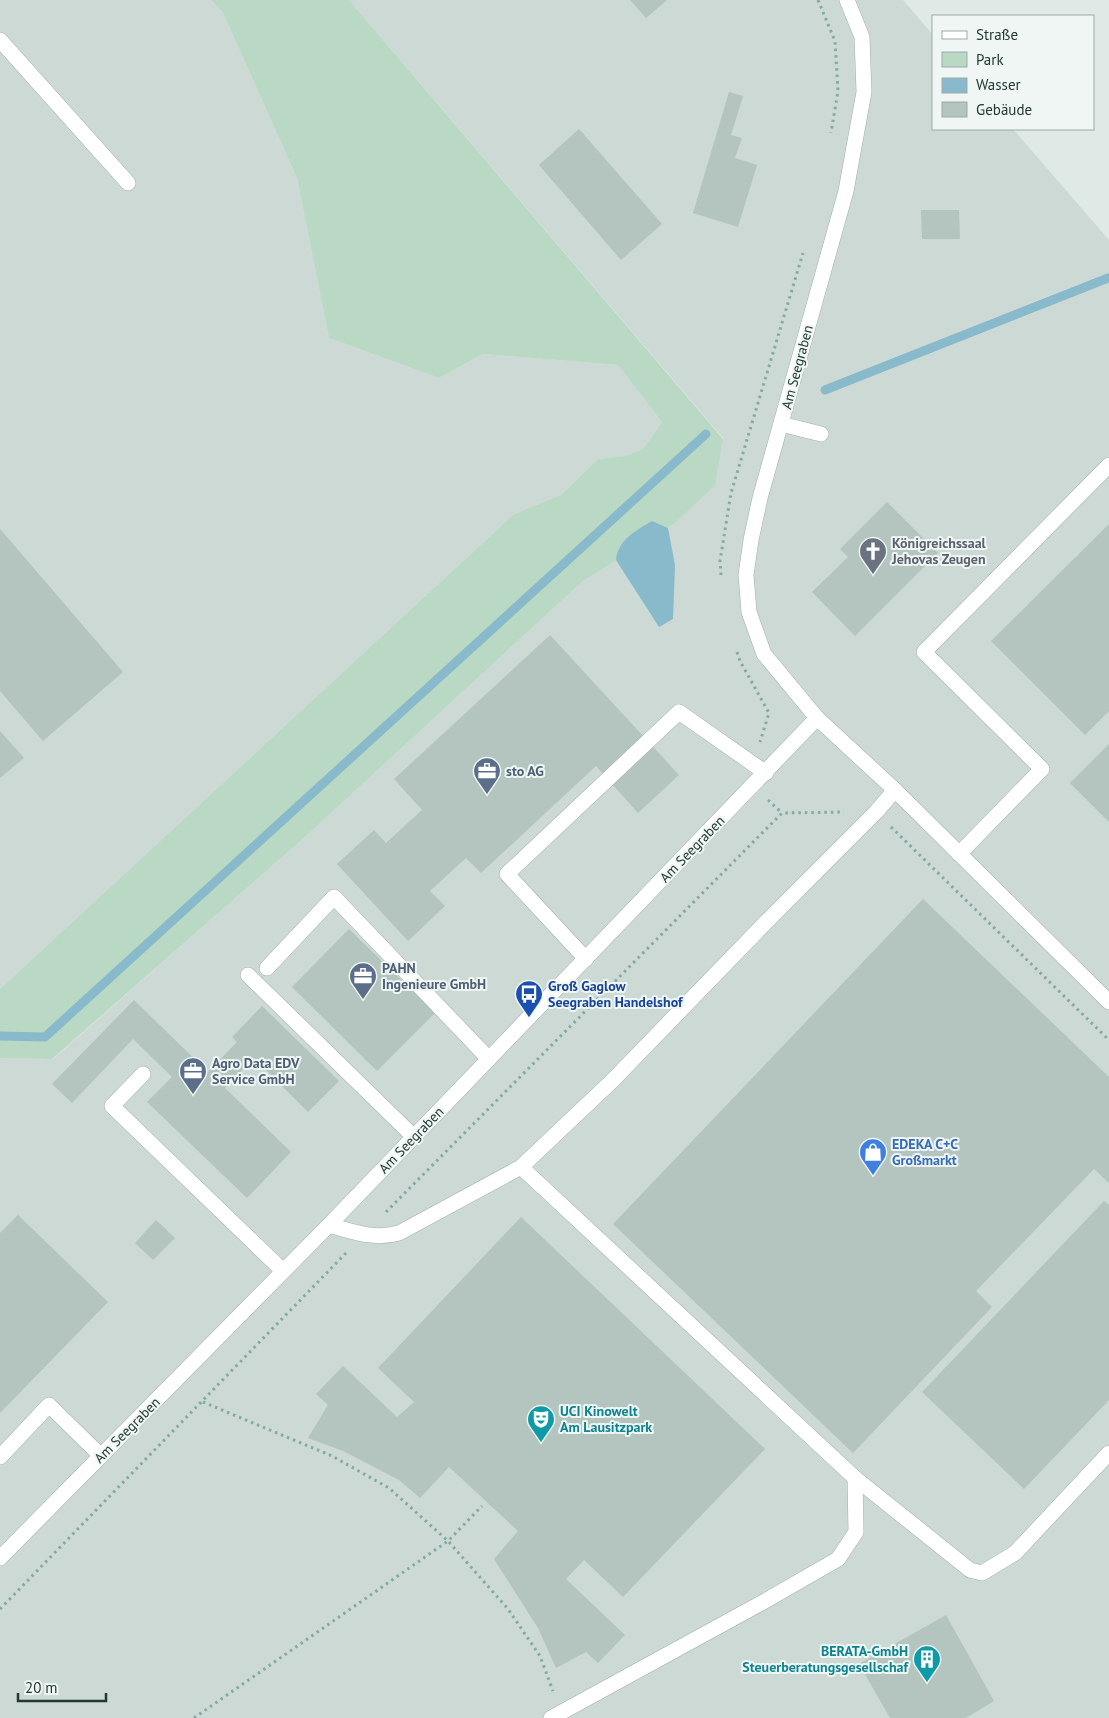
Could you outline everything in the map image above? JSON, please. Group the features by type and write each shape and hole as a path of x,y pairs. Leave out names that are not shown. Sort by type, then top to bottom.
{"street":[{"name":"Am Seegraben","path":"848,0 862,37 864,92 846,191 760,498 746,575 749,612 764,654 817,718 895,790 1109,1002"},
{"path":"0,40 128,183"},
{"path":"781,424 821,434"},
{"path":"959,854 1042,769 924,652 1109,465"},
{"path":"586,959 507,874 679,712 766,773"},
{"name":"Am Seegraben","path":"0,1558 329,1225 817,718"},
{"path":"329,1225 364,1235 385,1237 400,1233 520,1167 613,1080 876,812 895,790"},
{"path":"267,968 334,897 489,1060"},
{"path":"248,975 414,1137"},
{"path":"142,1074 112,1106 283,1271"},
{"path":"520,1167 856,1478 970,1570 982,1573 1015,1553 1109,1453"},
{"path":"0,1457 49,1405 101,1456"},
{"path":"556,1715 765,1601 838,1558 856,1532 856,1478"}],"path":[{"path":"203,1402 332,1456 389,1488 448,1541 508,1609 540,1656 556,1715"},
{"path":"194,1718 448,1541 482,1506"}],"shaded area":[{"path":"0,0 211,0 223,13 297,178 329,338 439,378 483,354 618,365 662,422 643,449 625,456 598,459 561,495 514,514 0,989"},
{"path":"349,0 903,0 932,34 932,130 1014,130 1109,240 1109,1718 0,1718 0,1058 53,1059 306,836 583,581 674,524 723,438"}],"green space":[{"path":"211,0 349,0 723,439 715,485 674,524 583,581 306,836 52,1059 0,1058 0,989 514,514 561,495 598,459 625,456 643,449 662,422 618,365 483,354 439,378 329,338 297,178 223,13"}],"water":[{"path":"652,521 668,528 675,565 673,619 659,627 616,560 620,547 628,537"}],"building":[{"path":"630,0 667,0 646,18"},
{"path":"729,92 743,96 731,135 742,138 735,158 757,165 738,227 693,213"},
{"path":"579,129 662,224 621,260 539,165"},
{"path":"921,210 959,210 960,239 922,239"},
{"name":"Königreichssaal Jehovas Zeugen","path":"887,502 938,553 855,636 812,592 848,557 840,549"},
{"path":"1109,524 1109,711 1085,735 991,641"},
{"path":"0,529 123,672 43,741 0,691"},
{"name":"sto AG","path":"550,635 679,775 638,813 596,766 481,873 466,858 430,891 445,906 408,941 337,864 374,830 386,843 422,810 394,779"},
{"path":"0,731 24,758 0,778"},
{"path":"1109,744 1109,822 1070,783"},
{"name":"EDEKA C+C Großmarkt","path":"923,899 1109,1077 1109,1183 1094,1169 976,1291 992,1307 853,1453 613,1224"},
{"name":"PAHN Ingenieure GmbH","path":"349,929 435,1013 377,1071 292,987"},
{"name":"Agro Data EDV Service GmbH","path":"134,1000 208,1072 237,1042 232,1037 262,1006 339,1081 308,1112 254,1058 225,1088 291,1152 247,1198 147,1102 172,1077 133,1039 72,1103 52,1084"},
{"path":"1104,1201 1109,1205 1109,1400 1024,1489 922,1392"},
{"path":"18,1215 108,1302 0,1413 0,1233"},
{"name":"UCI Kinowelt Am Lausitzpark","path":"521,1217 765,1449 623,1597 584,1560 566,1579 625,1635 598,1663 586,1652 556,1668 538,1628 494,1559 518,1531 449,1467 420,1498 399,1480 343,1451 308,1438 328,1405 316,1394 343,1366 397,1417 414,1402 378,1368"},
{"path":"156,1220 175,1238 153,1260 135,1243"},
{"name":"BERATA-GmbH Steuerberatungsgesellschaf","path":"946,1615 994,1701 966,1718 890,1718 859,1664"}],"waterway":[{"path":"825,390 1108,278"},
{"path":"0,1036 45,1037 706,434"}],"place":[{"name":"Königreichssaal Jehovas Zeugen","path":"873,575"},
{"name":"sto AG","path":"487,795"},
{"name":"PAHN Ingenieure GmbH","path":"363,1000"},
{"name":"Groß Gaglow Seegraben Handelshof","path":"529,1018"},
{"name":"Agro Data EDV Service GmbH","path":"193,1095"},
{"name":"EDEKA C+C Großmarkt","path":"873,1176"},
{"name":"UCI Kinowelt Am Lausitzpark","path":"541,1443"},
{"name":"BERATA-GmbH Steuerberatungsgesellschaf","path":"927,1683"}]}
